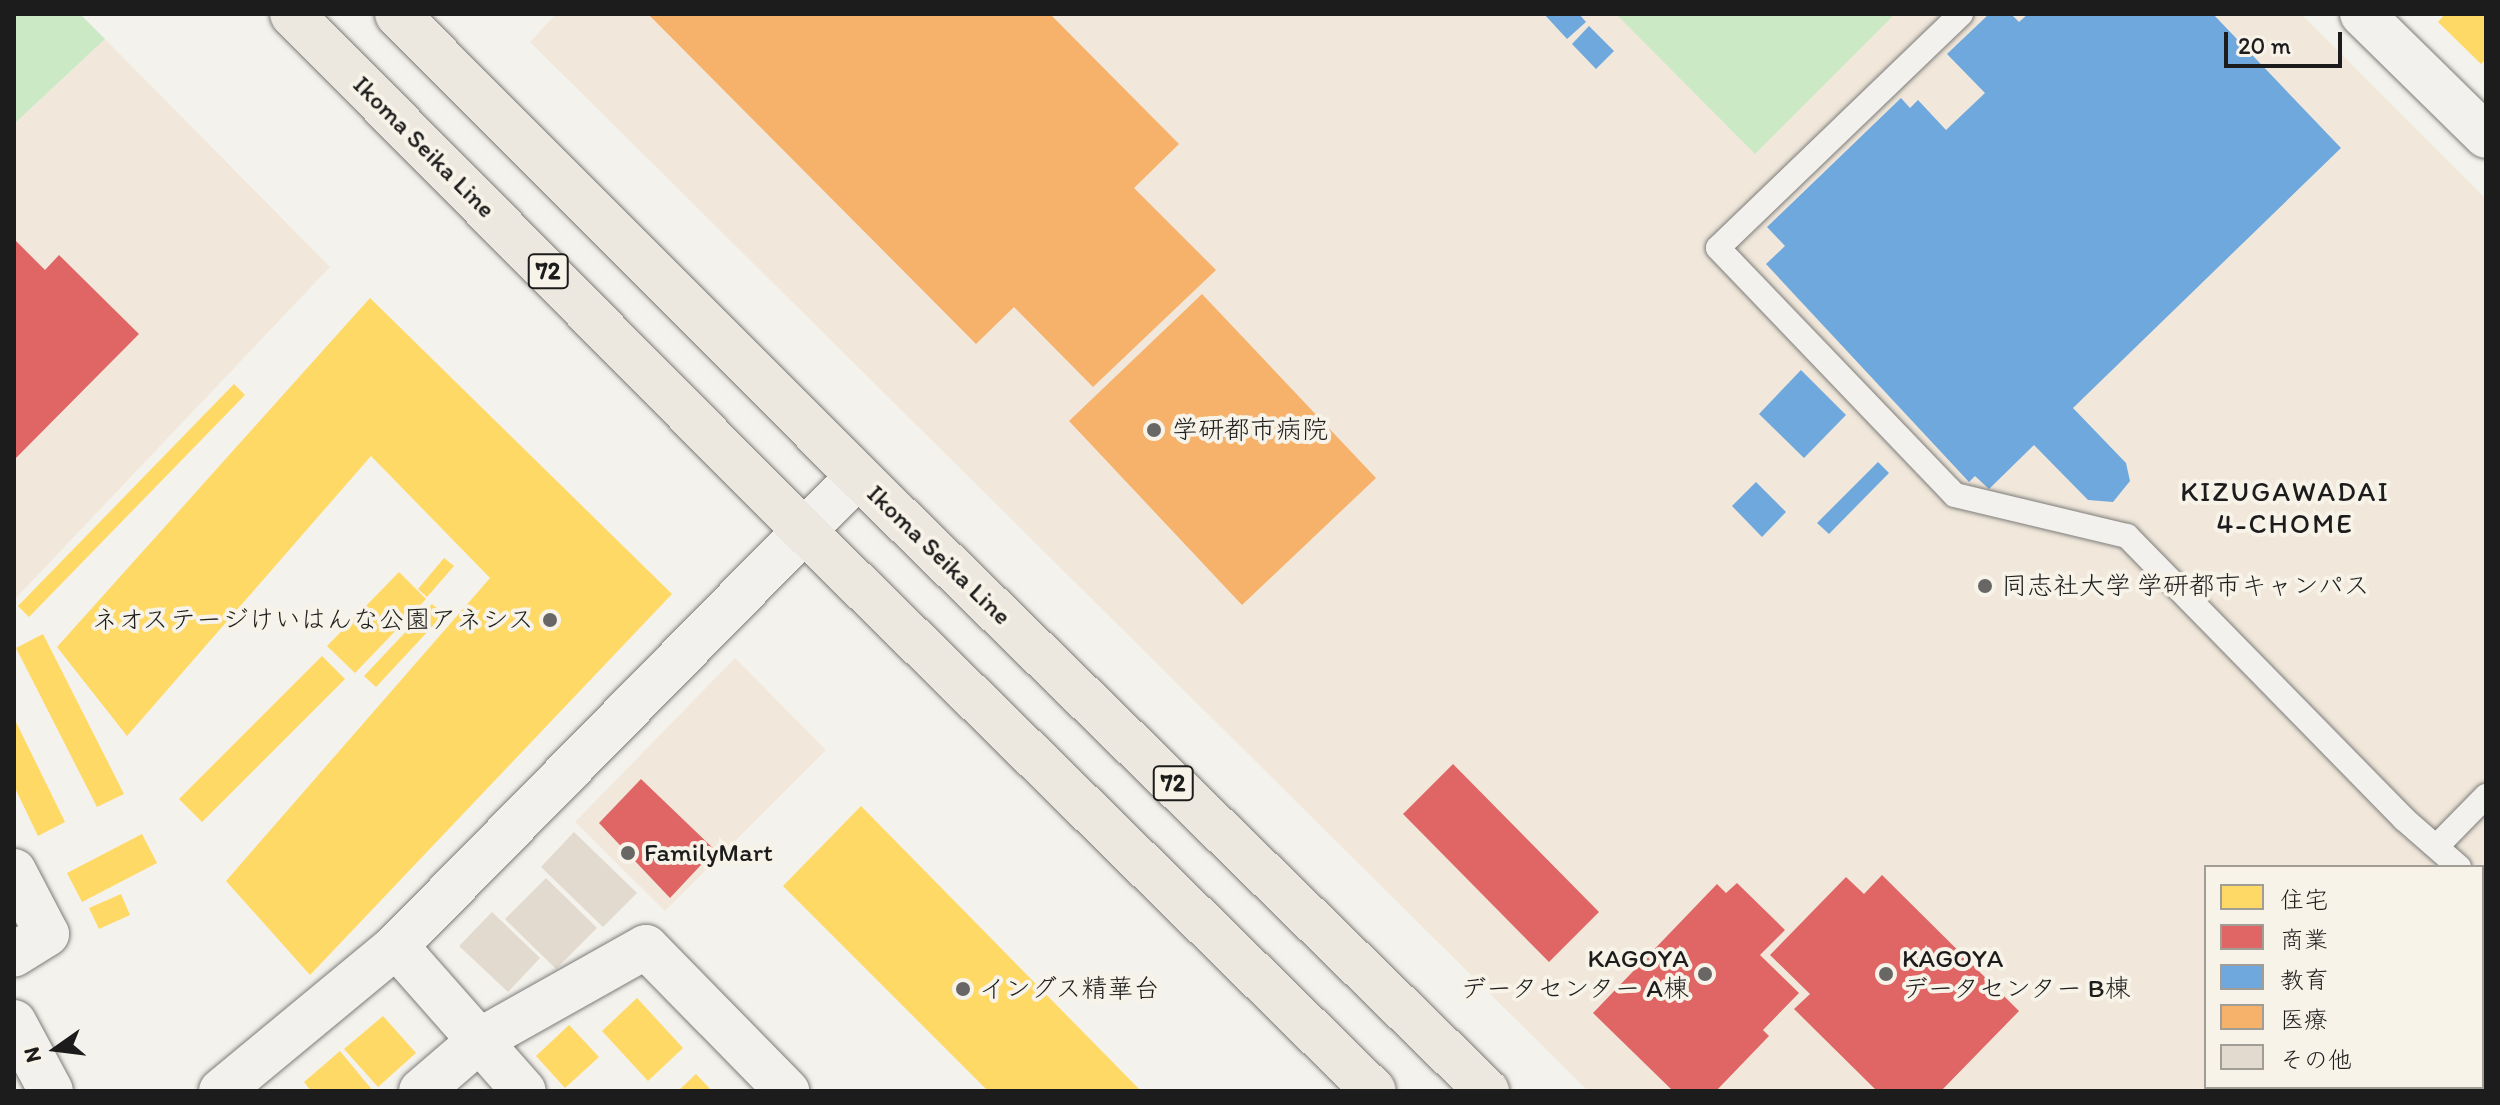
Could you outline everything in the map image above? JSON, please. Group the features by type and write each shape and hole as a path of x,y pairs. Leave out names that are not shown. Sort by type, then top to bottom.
{"main road":[{"name":"Ikoma Seika Line","path":"292,14 803,530 1374,1091"},
{"name":"Ikoma Seika Line","path":"397,14 858,476 1487,1091"}],"street":[{"path":"2362,14 2486,136"},
{"path":"221,1091 396,946 858,476"},
{"path":"14,871 47,934 14,955"},
{"path":"396,946 524,1091"},
{"path":"421,1091 480,1040 646,947 787,1091"},
{"path":"14,1022 35,1083"}],"lane":[{"path":"1961,14 1718,248 1955,495 2127,536 2404,819 2438,845 2457,865"},
{"path":"2438,845 2486,796"}],"shaded area":[{"name":"同志社大学 学研都市キャンパス","path":"556,14 2301,14 2486,199 2486,1091 1588,1091 530,42"},
{"path":"105,39 330,267 14,600 14,124"},
{"path":"735,658 826,750 665,911 575,822"}],"green space":[{"path":"14,14 80,14 105,39 14,124"},
{"path":"1616,14 1889,14 1892,17 1755,154"}],"building: 住宅":[{"path":"2445,14 2486,14 2486,59 2481,64 2438,22"},
{"name":"ネオステージけいはんな公園アネシス","path":"370,298 672,594 310,975 226,881 490,578 371,456 127,736 57,647"},
{"path":"234,384 245,395 29,617 18,606"},
{"path":"444,558 454,566 427,597 418,589"},
{"path":"399,572 426,599 355,673 327,646"},
{"path":"432,604 444,614 376,687 364,676"},
{"path":"43,634 124,794 97,807 16,648"},
{"path":"322,656 345,679 202,822 179,799"},
{"path":"14,718 65,822 38,836 14,786"},
{"name":"イングス精華台","path":"861,806 1141,1091 988,1091 783,886"},
{"path":"142,834 157,863 82,902 67,873"},
{"path":"121,894 130,915 99,929 89,908"},
{"path":"637,998 683,1048 648,1081 602,1031"},
{"path":"383,1016 416,1053 378,1087 344,1049"},
{"path":"569,1025 599,1057 565,1088 536,1056"},
{"path":"340,1051 373,1091 311,1091 304,1082"},
{"path":"696,1074 712,1091 678,1091"}],"building: 商業":[{"path":"14,239 45,270 59,255 139,334 14,460"},
{"path":"1453,764 1599,912 1549,962 1403,814"},
{"path":"641,779 715,850 670,898 599,823"},
{"name":"KAGOYA データセンター B棟","path":"1882,875 2019,1011 1941,1091 1877,1091 1794,1009 1810,994 1770,955 1846,877 1864,894"},
{"name":"KAGOYA データセンター A棟","path":"1737,883 1785,930 1760,955 1799,993 1763,1030 1769,1036 1716,1091 1673,1091 1593,1013 1717,884 1726,893"}],"building: 教育":[{"path":"1544,14 1579,14 1586,22 1567,39"},
{"path":"1989,14 2011,14 2019,22 2028,14 2213,14 2341,148 2073,408 2126,463 2130,481 2113,502 2088,500 2034,445 1989,489 1975,476 1969,482 1766,264 1785,246 1767,227 1901,98 1910,108 1918,100 1946,130 1985,93 1947,54"},
{"path":"1589,26 1614,51 1596,69 1572,44"},
{"path":"1801,370 1846,415 1804,458 1759,414"},
{"path":"1878,462 1889,473 1829,534 1817,523"},
{"path":"1756,482 1786,512 1762,537 1732,506"}],"building: 医療":[{"path":"648,14 1050,14 1179,144 1134,188 1216,270 1093,387 1014,307 976,344"},
{"path":"1202,294 1376,478 1242,605 1069,421"}],"building: その他":[{"path":"574,832 637,893 603,927 541,867"},
{"path":"546,878 597,928 556,969 505,919"},
{"path":"492,912 540,958 508,992 459,946"}],"place":[{"name":"学研都市病院","path":"1154,430"},
{"name":"同志社大学 学研都市キャンパス","path":"1985,586"},
{"name":"ネオステージけいはんな公園アネシス","path":"550,620"},
{"name":"FamilyMart","path":"628,853"},
{"name":"KAGOYA データセンター A棟","path":"1705,974"},
{"name":"KAGOYA データセンター B棟","path":"1886,974"},
{"name":"イングス精華台","path":"963,989"}],"district":[{"name":"KIZUGAWADAI 4-CHOME","path":"2285,507"}]}
